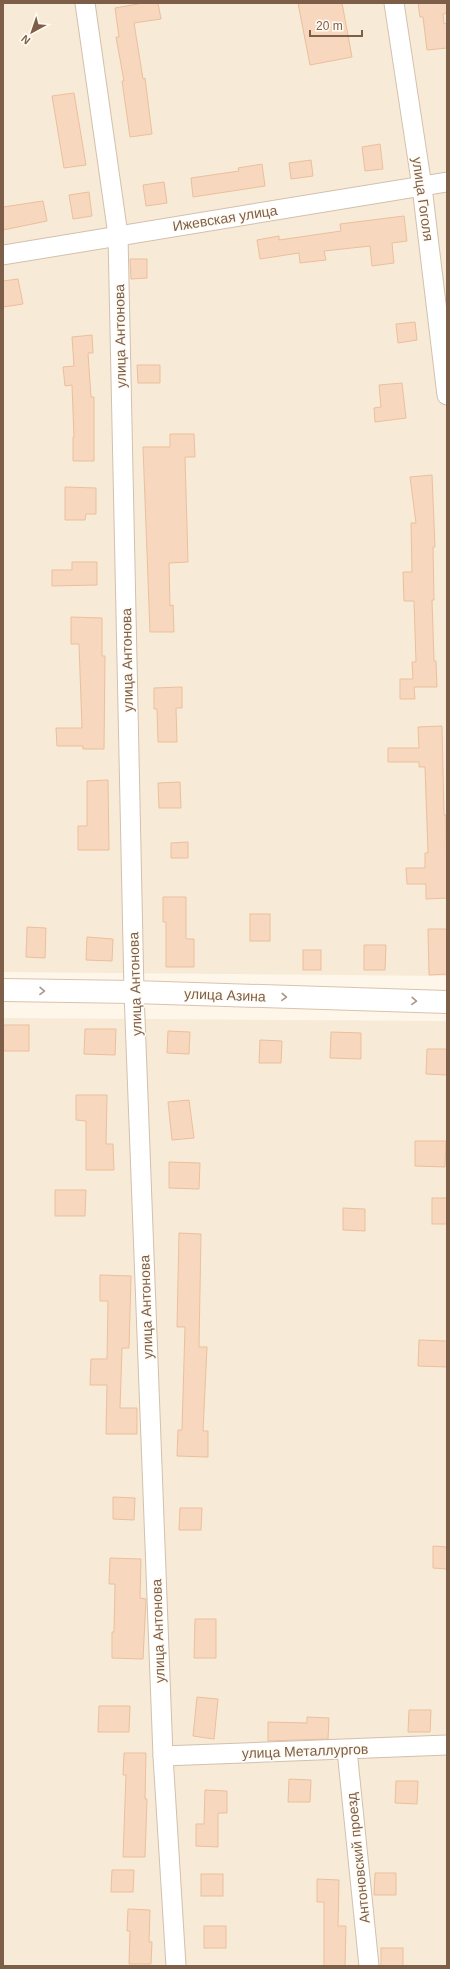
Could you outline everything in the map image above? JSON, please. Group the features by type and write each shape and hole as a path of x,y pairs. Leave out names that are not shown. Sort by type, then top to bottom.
{"main road":[{"name":"улица Азина","path":"3,990 134,992 447,1002"}],"street":[{"name":"улица Антонова","path":"85,3 118,235 134,992 163,1756 176,1966"},
{"name":"улица Гоголя","path":"394,3 422,186 447,395"},
{"name":"Ижевская улица","path":"3,255 447,182"},
{"name":"улица Металлургов","path":"163,1756 447,1745"},
{"name":"Антоновский проезд","path":"347,1750 368,1966"}],"shaded area":[{"path":"3,3 447,3 447,976 3,972"},
{"path":"3,1018 447,1021 447,1966 3,1966"}],"building":[{"path":"143,3 158,3 161,19 134,23 143,79 145,78 152,134 130,137 122,81 124,81 116,37 119,37 115,8"},
{"path":"298,3 342,3 352,57 310,65"},
{"path":"418,3 447,3 447,13 443,14 444,24 447,23 447,48 427,50 423,17 420,17"},
{"path":"74,93 86,165 64,168 52,96"},
{"path":"380,144 383,169 365,171 362,147"},
{"path":"311,160 313,176 291,179 289,163"},
{"path":"262,164 265,186 193,197 191,178 239,171 238,168"},
{"path":"164,182 167,203 146,206 143,185"},
{"path":"89,192 92,216 73,219 69,195"},
{"path":"43,201 47,221 3,230 3,207"},
{"path":"404,216 407,241 392,243 394,263 372,266 370,246 324,251 326,260 300,263 299,253 260,259 257,240 279,236 279,240 341,231 340,224"},
{"path":"130,259 147,259 147,278 131,279"},
{"path":"18,279 23,304 3,307 3,281"},
{"path":"415,322 417,340 398,343 396,324"},
{"path":"92,335 93,353 88,353 91,397 94,397 94,461 73,461 74,437 72,385 65,386 63,367 74,366 72,337"},
{"path":"137,365 160,365 160,383 138,383"},
{"path":"402,383 406,418 375,422 374,408 381,407 379,385"},
{"path":"170,434 194,434 195,457 185,457 188,562 169,563 170,606 173,605 174,632 150,632 143,447 170,447"},
{"path":"432,475 435,547 433,547 434,600 432,600 434,661 436,661 437,687 414,687 415,699 400,699 400,679 413,679 412,662 416,662 414,601 404,601 403,572 412,572 411,523 416,523 410,477"},
{"path":"65,487 96,488 96,514 86,514 85,520 65,520"},
{"path":"72,562 97,562 97,585 52,586 52,570 72,570"},
{"path":"71,617 102,618 102,656 105,656 104,749 83,749 83,746 57,746 56,728 82,728 79,644 71,644"},
{"path":"182,687 182,708 176,708 177,742 158,742 157,709 154,709 154,688"},
{"path":"442,726 444,815 446,815 447,898 426,899 426,884 407,884 406,868 425,868 425,853 428,853 425,767 419,767 419,762 388,762 388,748 419,748 418,727"},
{"path":"108,780 109,850 78,850 78,826 87,826 87,781"},
{"path":"180,782 181,808 159,808 158,783"},
{"path":"188,842 188,858 171,858 171,843"},
{"path":"163,897 186,897 186,939 194,939 194,967 166,967 166,922 163,922"},
{"path":"250,914 270,914 270,941 250,941"},
{"path":"27,927 46,928 45,958 26,957"},
{"path":"428,929 447,929 447,974 429,975"},
{"path":"87,937 113,939 112,961 86,960"},
{"path":"364,945 386,945 385,970 364,970"},
{"path":"303,950 321,950 321,970 303,970"},
{"path":"3,1025 29,1025 29,1051 3,1051"},
{"path":"85,1029 116,1029 115,1055 84,1054"},
{"path":"168,1031 190,1032 189,1054 167,1053"},
{"path":"331,1032 361,1033 361,1059 330,1058"},
{"path":"260,1040 282,1041 281,1063 259,1063"},
{"path":"427,1049 447,1049 447,1075 426,1074"},
{"path":"76,1095 107,1095 106,1144 113,1144 114,1170 86,1170 86,1121 76,1120"},
{"path":"189,1100 194,1138 172,1140 168,1102"},
{"path":"415,1141 446,1141 445,1167 415,1166"},
{"path":"169,1162 200,1163 199,1189 169,1188"},
{"path":"55,1190 86,1190 85,1216 55,1216"},
{"path":"432,1198 447,1198 447,1224 432,1224"},
{"path":"343,1208 365,1209 365,1231 343,1230"},
{"path":"179,1233 201,1234 199,1347 207,1347 203,1431 208,1431 208,1457 177,1456 178,1430 182,1430 185,1327 177,1327"},
{"path":"100,1275 131,1276 129,1348 122,1348 120,1408 137,1408 137,1434 106,1434 107,1385 90,1385 91,1359 107,1359 108,1301 100,1301"},
{"path":"419,1340 447,1341 447,1367 418,1366"},
{"path":"113,1497 135,1498 134,1520 113,1519"},
{"path":"180,1508 202,1508 201,1530 179,1530"},
{"path":"433,1546 447,1547 447,1569 433,1568"},
{"path":"110,1558 141,1559 140,1598 146,1599 143,1659 112,1658 115,1584 109,1584"},
{"path":"195,1619 216,1619 216,1658 194,1658"},
{"path":"197,1697 218,1699 214,1739 193,1736"},
{"path":"99,1706 130,1706 129,1732 98,1732"},
{"path":"409,1710 431,1710 430,1732 408,1732"},
{"path":"307,1717 329,1718 328,1739 268,1741 268,1722 307,1723"},
{"path":"124,1753 146,1753 145,1799 147,1799 145,1857 123,1857 126,1775 123,1775"},
{"path":"289,1779 311,1780 310,1802 288,1802"},
{"path":"396,1781 418,1781 417,1804 395,1803"},
{"path":"205,1790 227,1791 227,1813 218,1813 218,1847 196,1846 196,1824 204,1824"},
{"path":"112,1870 134,1870 133,1892 111,1892"},
{"path":"375,1873 396,1873 396,1895 374,1895"},
{"path":"201,1874 223,1874 223,1896 201,1896"},
{"path":"317,1879 339,1880 338,1926 346,1926 345,1966 324,1966 324,1902 317,1902"},
{"path":"128,1909 150,1910 149,1942 152,1942 151,1964 129,1964 130,1931 127,1931"},
{"path":"204,1926 226,1926 226,1948 204,1948"},
{"path":"381,1948 403,1948 403,1966 381,1966"}]}
